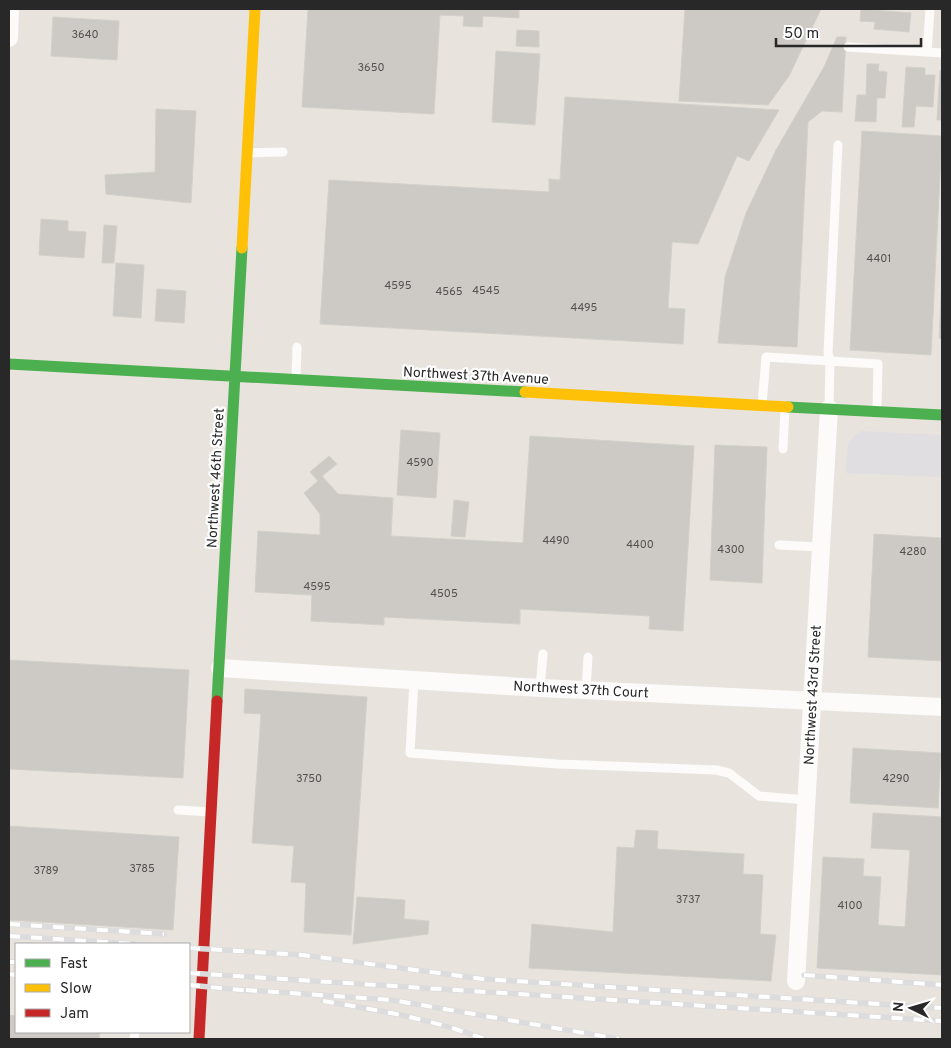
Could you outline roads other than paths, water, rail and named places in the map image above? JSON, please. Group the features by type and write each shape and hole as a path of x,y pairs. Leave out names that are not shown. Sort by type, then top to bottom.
{"street":[{"path":"9,38 10,9"},
{"name":"Northwest 46th Street","path":"199,1039 255,9"},
{"name":"Northwest 37th Avenue","path":"9,364 942,415"},
{"name":"Northwest 43rd Street","path":"796,982 829,409"},
{"name":"Northwest 37th Court","path":"220,668 540,688 942,707"}],"lane":[{"path":"927,52 930,9"},
{"path":"848,47 942,53"},
{"path":"829,409 830,361 828,353 838,145"},
{"path":"247,153 283,152"},
{"path":"296,380 297,346"},
{"path":"762,405 766,357 878,364 877,412"},
{"path":"784,449 785,407"},
{"path":"779,545 820,547"},
{"path":"540,688 543,654"},
{"path":"586,690 588,657"},
{"path":"414,680 410,753 558,764 716,770 729,773 759,796 806,800"},
{"path":"178,810 212,812"}],"railway":[{"path":"9,924 164,934"},
{"path":"9,936 118,943"},
{"path":"190,948 303,955 483,979 942,1008"},
{"path":"9,962 15,962"},
{"path":"190,973 942,1021"},
{"path":"9,974 15,975"},
{"path":"804,975 942,985"},
{"path":"190,985 251,991"},
{"path":"246,990 392,1000 619,1039"},
{"path":"323,1001 425,1021 484,1039"}]}
